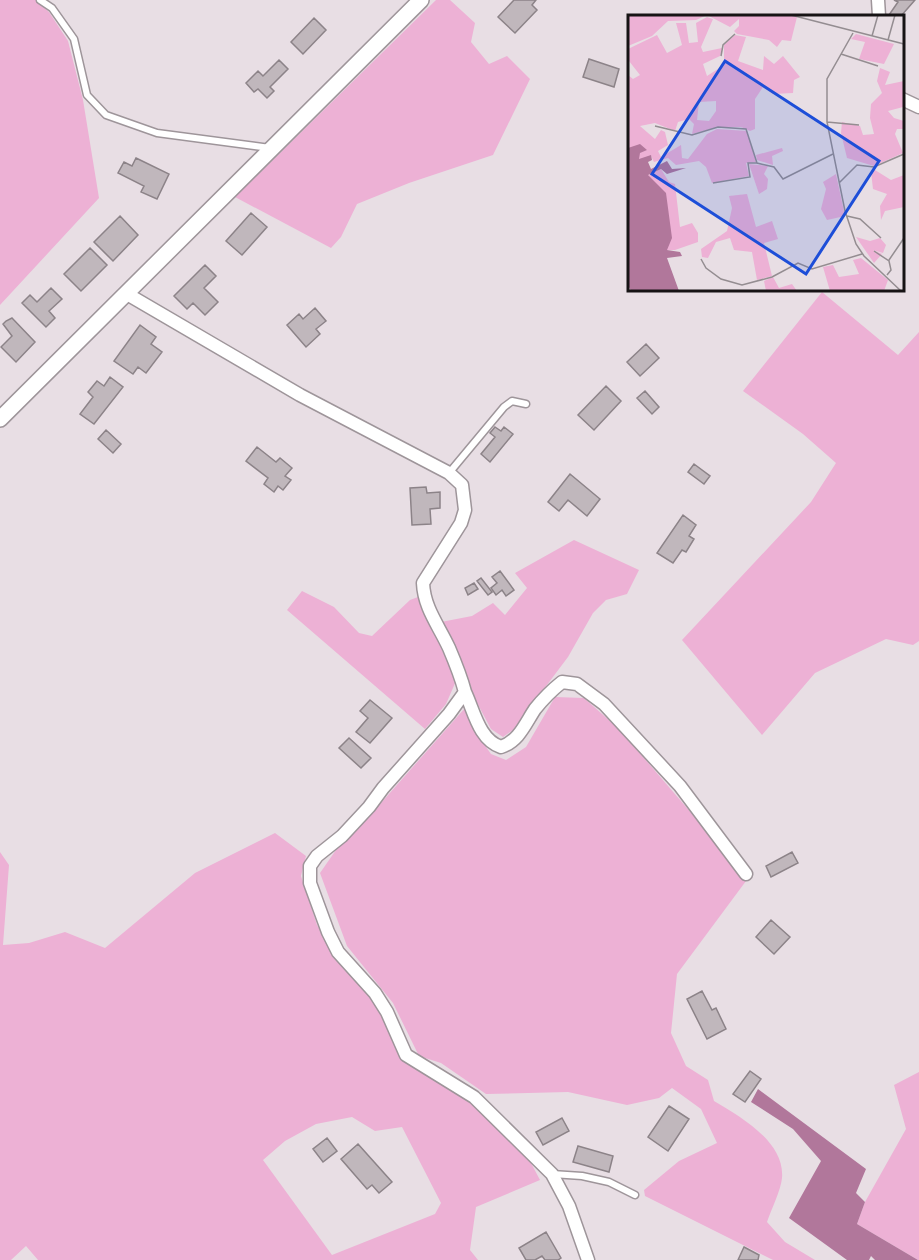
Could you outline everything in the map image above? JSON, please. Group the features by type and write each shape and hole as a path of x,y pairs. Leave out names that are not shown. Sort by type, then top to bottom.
{"street":[{"path":"0,419 421,0"},
{"path":"878,0 879,15"},
{"path":"904,100 919,107"},
{"path":"127,294 300,395 449,473 462,485 465,510 460,524 423,583 423,592 430,612 448,647 481,731 487,740 501,747 514,741 536,708 556,687 562,682 577,684 604,704 680,786 746,874"},
{"path":"465,692 449,714 369,807 342,836 317,856 310,866 310,883 338,952 375,993 387,1012 406,1055 474,1097 552,1174 569,1206 588,1260"}],"lane":[{"path":"40,0 52,8 74,39 87,95 106,115 157,133 272,148"},
{"path":"449,473 504,407 512,401 526,404"},
{"path":"552,1174 582,1176 609,1182 635,1195"}],"shaded area":[{"path":"0,0 36,0 49,12 68,41 83,100 99,198 0,305"},
{"path":"436,0 450,0 475,23 471,42 489,64 507,56 530,79 493,155 409,183 357,204 341,237 331,248 235,197"},
{"path":"822,292 898,355 919,332 919,641 913,645 886,639 815,673 762,735 682,640 811,502 836,463 803,434 743,391"},
{"path":"574,540 639,570 627,594 606,600 593,613 568,657 513,730 503,737 491,729 441,622 472,616 493,603 505,615 527,588 515,573"},
{"path":"302,591 334,607 359,633 372,636 410,600 418,597 456,681 446,704 425,729 287,610"},
{"path":"555,697 584,698 619,729 746,881 677,974 671,1033 686,1066 708,1080 714,1101 759,1132 776,1153 781,1165 782,1178 767,1222 785,1242 815,1260 773,1260 645,1196 644,1190 679,1161 717,1143 701,1109 672,1088 659,1098 627,1105 568,1092 486,1094 441,1063 419,1056 393,1003 347,946 320,873 336,850 465,708 476,733 491,754 506,760 526,747"},
{"path":"275,833 306,856 301,876 317,925 334,953 376,1001 400,1054 477,1106 531,1163 540,1180 476,1207 470,1250 478,1260 38,1260 26,1246 11,1260 0,1260 0,852 9,865 3,945 29,943 65,932 105,948 195,873","holes":["352,1117 375,1131 402,1127 441,1203 435,1214 332,1255 263,1160 285,1141 316,1124"]},
{"path":"919,1072 918,1260 857,1224 865,1202 906,1129 894,1085"},
{"path":"758,1089 866,1169 856,1193 865,1202 857,1224 918,1260 875,1260 871,1256 869,1260 847,1260 789,1218 821,1161 793,1129 751,1102"}],"building":[{"path":"514,0 536,0 532,5 537,10 515,33 498,17"},
{"path":"894,0 915,0 902,15 889,15 898,2"},
{"path":"314,18 326,30 303,54 291,42"},
{"path":"589,59 619,69 614,87 583,77"},
{"path":"279,60 288,69 270,87 274,91 267,98 258,89 254,92 246,83 258,71 263,76"},
{"path":"136,158 169,174 157,199 141,192 144,186 118,173 124,162 132,166"},
{"path":"251,213 267,227 242,255 226,241"},
{"path":"120,216 138,235 113,261 94,242"},
{"path":"90,248 107,265 81,291 64,274"},
{"path":"205,265 216,276 204,288 218,302 205,315 193,303 187,309 174,296"},
{"path":"51,288 62,299 49,311 55,318 46,327 22,303 30,295 37,302"},
{"path":"315,308 326,321 316,329 320,334 306,347 287,325 299,314 303,319"},
{"path":"12,318 35,342 16,362 1,347 12,336 3,324"},
{"path":"140,325 156,337 151,344 162,352 146,373 138,367 133,374 114,361"},
{"path":"646,344 659,358 640,376 627,362"},
{"path":"110,377 123,387 94,424 80,414 93,397 88,392 97,381 104,386"},
{"path":"606,386 621,401 594,430 578,415"},
{"path":"645,391 659,407 652,414 637,398"},
{"path":"495,427 501,431 504,427 513,434 490,462 481,454 495,437 490,433"},
{"path":"106,430 121,444 113,453 98,439"},
{"path":"257,447 276,462 280,458 292,468 285,476 291,480 283,490 278,486 274,492 264,484 268,478 246,461"},
{"path":"694,464 710,476 704,484 688,472"},
{"path":"570,474 600,499 587,516 568,500 559,511 548,502"},
{"path":"426,487 427,493 440,492 440,508 430,509 431,524 412,525 410,488"},
{"path":"683,515 696,525 689,536 694,539 686,552 682,550 673,563 657,553"},
{"path":"500,571 514,590 506,596 502,590 496,595 491,588 497,583 492,577"},
{"path":"481,578 492,592 488,595 477,581"},
{"path":"474,583 478,589 468,595 465,588"},
{"path":"370,700 392,718 370,743 356,732 368,718 360,711"},
{"path":"349,738 371,758 361,768 339,748"},
{"path":"792,852 798,863 771,877 766,866"},
{"path":"771,920 790,937 774,954 756,937"},
{"path":"702,991 712,1010 716,1008 726,1029 707,1039 687,999"},
{"path":"750,1071 761,1079 745,1102 733,1094"},
{"path":"669,1106 689,1119 668,1151 648,1137"},
{"path":"562,1118 569,1131 543,1145 536,1132"},
{"path":"327,1138 337,1151 323,1162 313,1149"},
{"path":"358,1144 392,1182 379,1193 372,1185 367,1189 341,1159"},
{"path":"578,1146 613,1156 609,1172 573,1162"},
{"path":"546,1232 561,1258 545,1260 542,1256 535,1260 526,1260 519,1248"},
{"path":"744,1247 759,1255 758,1260 738,1260"}]}
